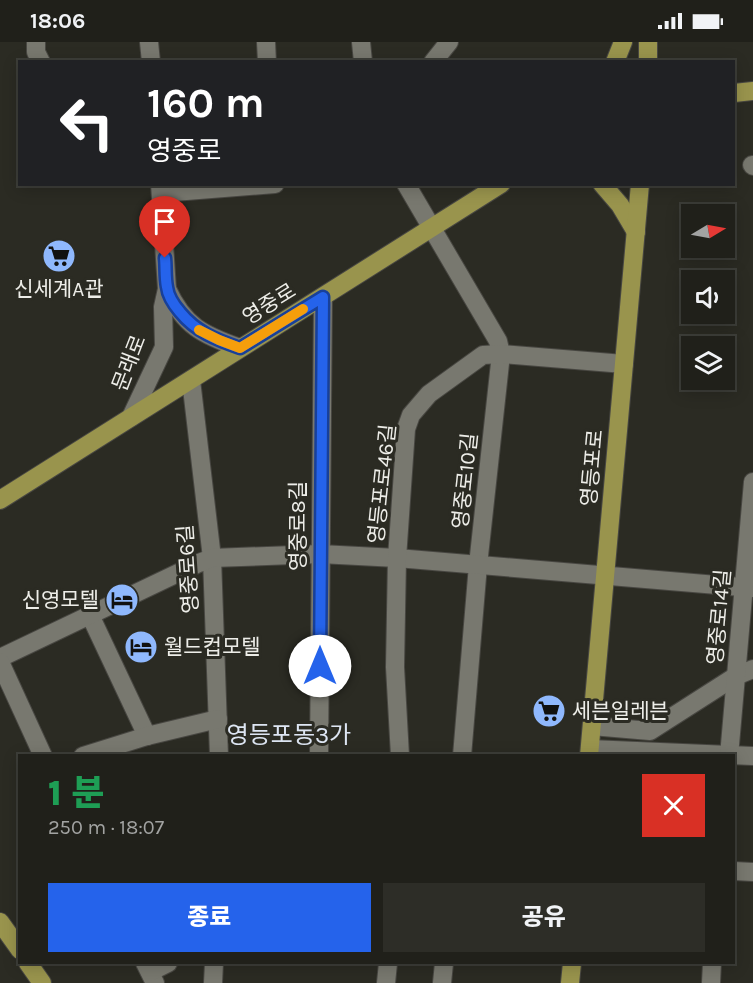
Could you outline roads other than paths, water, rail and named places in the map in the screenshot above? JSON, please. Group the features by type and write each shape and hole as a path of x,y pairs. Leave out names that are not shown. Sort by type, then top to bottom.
{"main road":[{"path":"616,60 623,42"},
{"path":"648,42 648,60"},
{"path":"735,93 753,91"},
{"name":"영중로","path":"0,500 498,186"},
{"path":"604,186 620,205 636,232"},
{"name":"영등포로","path":"590,753 640,186"},
{"path":"0,923 18,947"},
{"path":"29,964 42,983"},
{"path":"570,983 572,964"}],"street":[{"path":"36,42 36,52 40,60"},
{"path":"149,42 151,60"},
{"path":"266,42 267,60"},
{"path":"361,42 363,60"},
{"path":"435,60 449,42"},
{"path":"160,189 246,186"},
{"name":"영중로10길","path":"407,186 498,341 501,354 478,565 462,754"},
{"name":"문래로","path":"131,417 164,347 163,307 167,289 160,189"},
{"name":"문래로","path":"167,289 174,305 195,328 240,348"},
{"name":"영중로8길","path":"319,754 323,297"},
{"name":"영등포로46길","path":"400,754 396,667 397,558 406,429 411,415 429,394 483,355 501,354 624,364"},
{"name":"영중로6길","path":"191,380 212,558 219,754"},
{"name":"영중로14길","path":"729,754 745,673 753,482"},
{"path":"42,754 0,660 212,558 321,554 397,558 748,588"},
{"path":"90,615 147,736"},
{"path":"592,726 650,731 745,673"},
{"path":"89,754 147,736 218,719"},
{"path":"590,753 636,754"},
{"path":"735,756 753,756"},
{"path":"735,871 753,872"},
{"path":"150,973 166,964"},
{"path":"213,983 214,964"},
{"path":"386,983 388,964"},
{"path":"442,983 444,964"},
{"path":"711,983 712,964"}],"place":[{"name":"신세계A관","path":"59,256"},
{"name":"신영모텔","path":"122,600"},
{"name":"월드컵모텔","path":"141,647"},
{"name":"세븐일레븐","path":"549,711"}],"district":[{"name":"영등포동3가","path":"289,735"}]}
